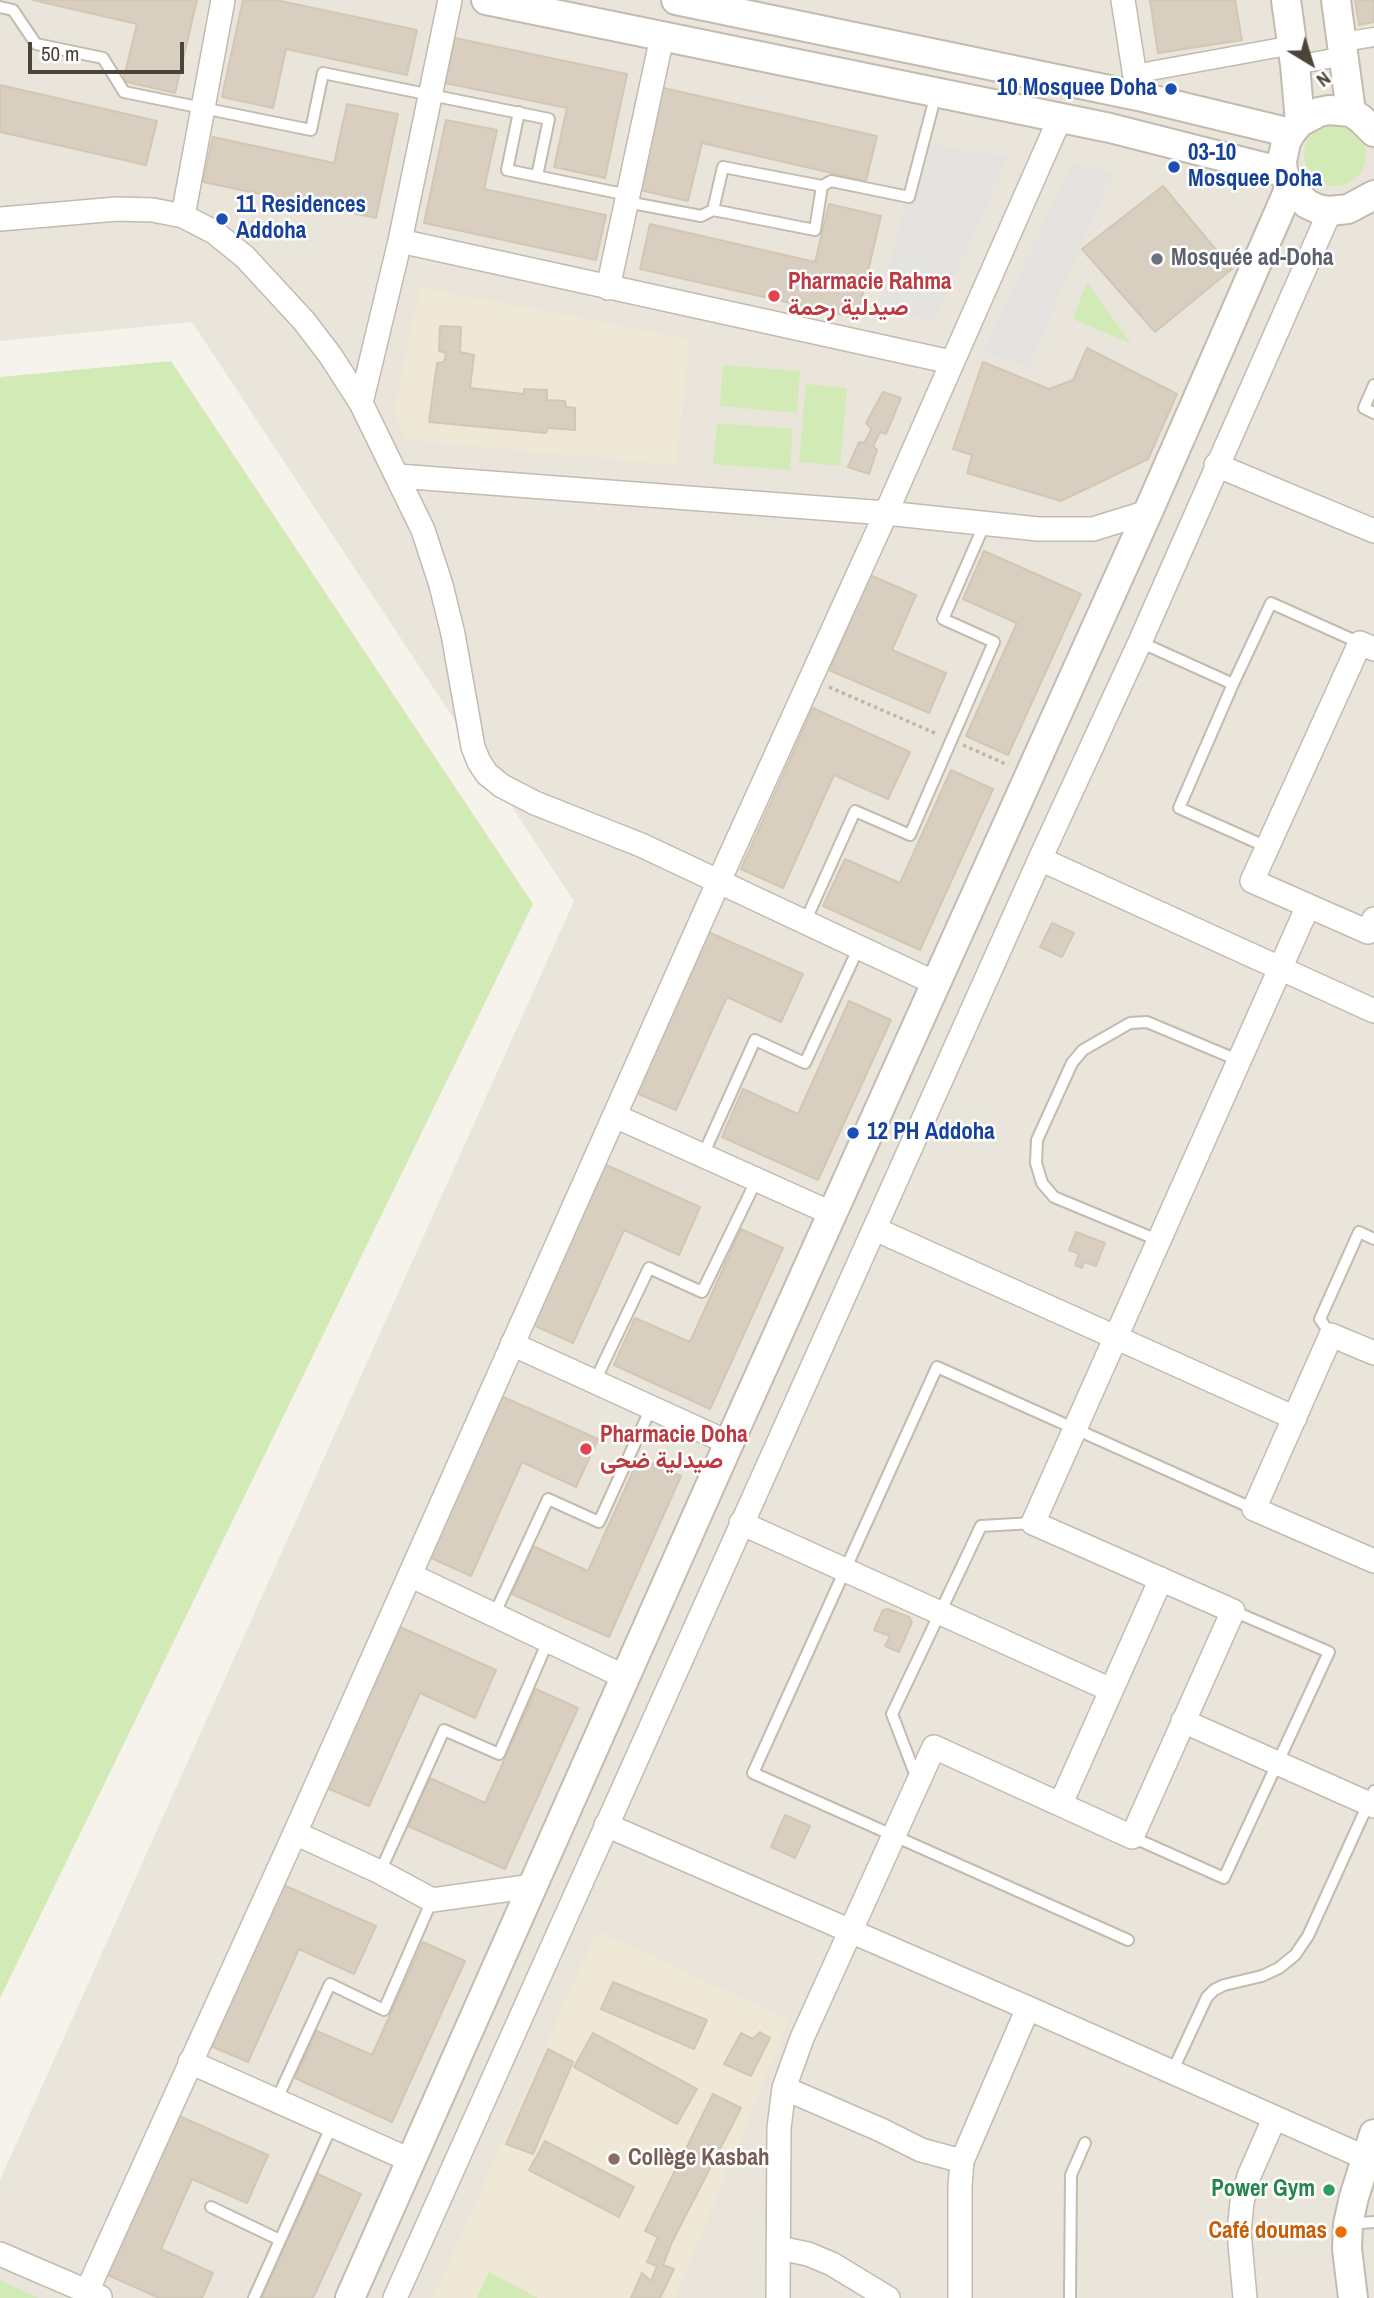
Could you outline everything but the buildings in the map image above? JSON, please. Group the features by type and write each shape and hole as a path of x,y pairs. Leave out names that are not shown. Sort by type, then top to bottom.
{"street":[{"path":"183,216 223,0"},
{"path":"361,403 400,242 450,0"},
{"path":"486,0 1060,117 1286,179 1307,204 1330,211 1348,209 1369,196"},
{"path":"676,0 1136,85 1296,127"},
{"path":"1123,0 1136,85"},
{"path":"1286,0 1294,55 1296,127"},
{"path":"1336,0 1351,112"},
{"path":"608,288 662,37"},
{"path":"1136,85 1294,55 1344,49 1374,37"},
{"path":"350,2298 729,1443 1148,512 1286,179 1283,152 1296,127 1318,112 1351,112 1374,132"},
{"path":"0,2254 91,2296 190,2062 886,513 1060,117"},
{"path":"0,219 117,209 153,210 183,216 214,232 245,257 274,287 330,355 361,403 423,530 441,585 473,747 487,774 502,786 535,803 641,845 937,984"},
{"path":"395,2298 741,1523 1140,642 1330,211"},
{"path":"400,242 951,362"},
{"path":"1216,465 1374,531"},
{"path":"398,477 886,513 1038,528 1093,529 1148,512"},
{"path":"1367,646 1252,881 1368,932 1374,919"},
{"path":"1040,859 1374,1011"},
{"path":"778,2298 779,2127 784,2088 802,2038 934,1747 1132,1837 1233,1611 1034,1523 1308,906"},
{"path":"615,1116 833,1214"},
{"path":"875,1229 1294,1418"},
{"path":"1374,1353 1331,1335 1254,1509 1374,1561"},
{"path":"512,1344 729,1443"},
{"path":"741,1523 1111,1690"},
{"path":"410,1576 626,1678"},
{"path":"1060,1803 1161,1579"},
{"path":"1183,1721 1278,1763 1372,1800"},
{"path":"607,1825 1028,2008 1274,2119 1370,2146 1361,2223 1348,2249 1353,2298"},
{"path":"295,1833 380,1872 432,1900 533,1886"},
{"path":"960,2298 962,2161 1028,2008"},
{"path":"190,2062 410,2160"},
{"path":"784,2088 921,2150 962,2161"},
{"path":"1245,2298 1239,2232 1242,2202 1249,2176 1274,2119"},
{"path":"779,2248 808,2254 832,2264 888,2298"}],"lane":[{"path":"0,7 13,10 36,44 103,58 124,92 310,130 323,74 549,119 537,176"},
{"path":"713,210 723,167 822,186 831,181 909,197 936,92"},
{"path":"519,112 507,170 701,216 713,210 815,230 822,186"},
{"path":"1374,385 1364,408 1374,413"},
{"path":"805,922 855,811 910,835 994,642 943,619 985,523"},
{"path":"1267,847 1179,808 1271,603 1367,646"},
{"path":"1140,642 1233,684"},
{"path":"703,1155 755,1040 805,1063 859,947"},
{"path":"1160,1241 1054,1197 1042,1183 1036,1163 1037,1140 1072,1063 1083,1050 1130,1023 1147,1022 1240,1061"},
{"path":"594,1383 649,1268 702,1292 757,1180"},
{"path":"1331,1335 1320,1319 1359,1233 1374,1239"},
{"path":"1128,1940 753,1773 937,1367 1254,1509"},
{"path":"494,1616 548,1499 599,1522 650,1408"},
{"path":"918,1783 892,1714 981,1526 1034,1523"},
{"path":"1132,1837 1224,1878 1329,1652 1233,1611"},
{"path":"380,1872 444,1730 499,1754 548,1641"},
{"path":"1172,2072 1207,1997 1214,1990 1262,1976 1279,1968 1295,1955 1308,1936 1372,1800"},
{"path":"277,2099 330,1984 384,2010 432,1900"},
{"path":"254,2298 332,2125"},
{"path":"1070,2298 1070,2175 1085,2143"},
{"path":"211,2207 280,2241"}],"path":[{"path":"811,679 1031,775"}],"shaded area":[{"path":"0,0 1374,0 1374,2298 0,2298 0,2180 574,901 192,322 0,341"},
{"path":"919,143 1008,157 935,320 878,312"},
{"path":"1072,162 1112,174 1028,368 984,352"},
{"path":"420,287 690,339 676,465 408,440 394,415"},
{"name":"Collège Kasbah","path":"597,1931 789,2020 675,2298 433,2298"}],"green space":[{"path":"1335,124 1357,133 1366,155 1357,177 1335,186 1313,177 1304,155 1313,133"},
{"path":"1087,282 1131,344 1073,319"},
{"path":"171,361 533,904 0,1998 0,377"},
{"path":"723,365 800,371 797,413 720,406"},
{"path":"806,384 847,388 840,466 799,462"},
{"path":"717,423 793,429 790,470 713,464"},
{"path":"489,2272 538,2298 477,2298"},
{"path":"0,2280 38,2298 0,2298"}],"place":[{"name":"10 Mosquee Doha","path":"1171,89"},
{"name":"03-10 Mosquee Doha","path":"1174,167"},
{"name":"11 Residences Addoha","path":"222,219"},
{"name":"Mosquée ad-Doha","path":"1157,259"},
{"name":"Pharmacie Rahma صيدلية رحمة","path":"774,296"},
{"name":"12 PH Addoha","path":"853,1133"},
{"name":"Pharmacie Doha صيدلية ضحى","path":"586,1449"},
{"name":"Collège Kasbah","path":"614,2159"},
{"name":"Power Gym","path":"1329,2190"},
{"name":"Café doumas","path":"1341,2232"}]}
